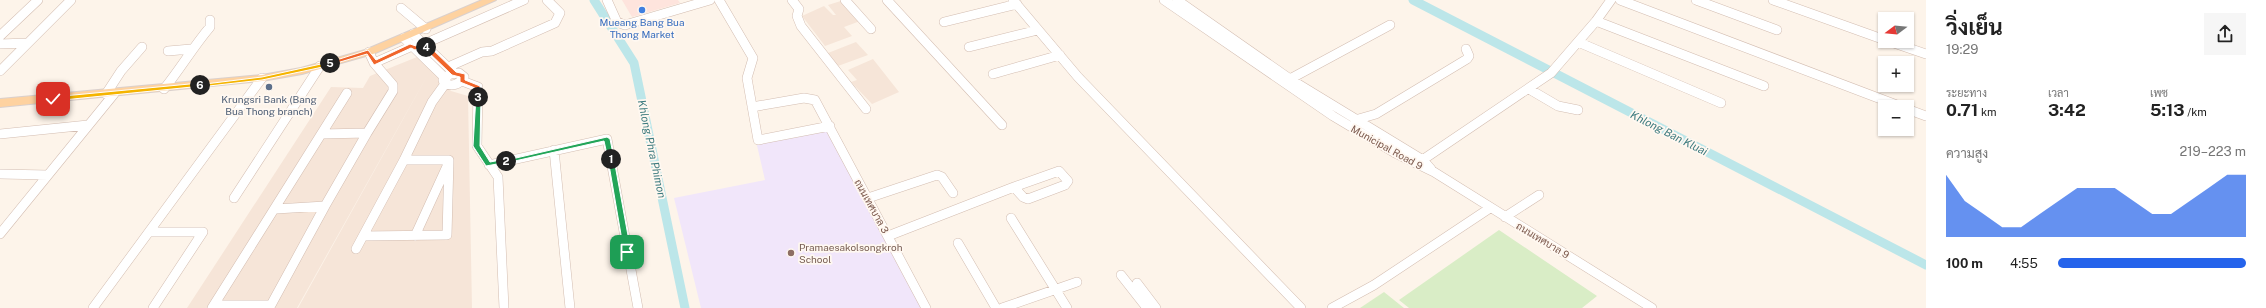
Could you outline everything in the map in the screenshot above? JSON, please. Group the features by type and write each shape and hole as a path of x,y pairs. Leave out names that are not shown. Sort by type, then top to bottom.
{"main road":[{"path":"0,103 164,89 262,78 320,66 368,52 411,42 426,28 487,1"}],"street":[{"path":"0,36 38,0"},
{"path":"0,71 71,0"},
{"path":"374,63 411,42 422,43 524,0"},
{"path":"356,249 404,160 432,102 451,70 482,52 492,51 524,34 555,23 560,18 559,11 547,0"},
{"path":"607,0 617,22 625,25 710,0"},
{"path":"719,0 753,58 747,78 758,140 830,126"},
{"path":"792,0 799,9 798,20 801,26 866,109"},
{"path":"845,0 871,29"},
{"path":"887,0 1002,125"},
{"name":"Municipal Road 9","path":"1164,0 1282,84 1434,172"},
{"name":"Municipal Road 9","path":"1177,0 1290,79 1419,163"},
{"path":"1419,163 1547,76 1596,21 1611,0"},
{"path":"1620,0 1884,100"},
{"path":"1696,0 1777,30"},
{"path":"1773,0 1786,2 1878,37"},
{"path":"944,22 1015,2 1122,124 1301,308"},
{"path":"401,8 426,28"},
{"path":"164,89 186,62 191,49 210,28 210,20"},
{"path":"1596,21 1764,86"},
{"path":"1290,79 1390,25"},
{"path":"969,47 1038,30"},
{"path":"411,42 422,43 451,70 463,76 462,81"},
{"path":"411,42 445,81 454,85 462,81 478,87 477,146 498,177 504,308"},
{"path":"1578,42 1721,103"},
{"path":"0,44 27,43"},
{"path":"0,234 88,125 110,94 121,71 142,47"},
{"path":"1355,120 1376,114 1467,59 1470,56 1466,48"},
{"path":"1908,48 1926,54"},
{"path":"168,52 191,49"},
{"path":"213,306 270,307 367,133 393,91 393,85 374,63 368,52"},
{"path":"993,74 1060,55"},
{"path":"234,198 320,66"},
{"path":"93,308 262,78"},
{"path":"1529,89 1558,106 1578,110"},
{"path":"213,306 348,93"},
{"name":"ถนนเทศบาล 3","path":"752,107 810,98 815,100 926,308"},
{"path":"1914,112 1926,116"},
{"path":"0,134 88,125"},
{"path":"322,134 367,133"},
{"path":"489,165 607,139 638,308"},
{"path":"554,150 570,308"},
{"path":"404,160 449,160"},
{"path":"415,236 449,160"},
{"path":"363,236 447,235 449,160"},
{"path":"888,236 1014,187 1056,171 1062,173 1068,181 1065,186 1028,199 1023,197 1014,187"},
{"name":"ถนนเทศบาล 9","path":"1434,172 1652,308"},
{"path":"0,174 48,174"},
{"path":"868,198 937,175 942,177 953,193"},
{"path":"1506,217 1538,195"},
{"path":"276,208 326,206"},
{"path":"1332,308 1374,285 1490,208"},
{"path":"1011,218 1067,308"},
{"path":"149,232 203,232 153,308"},
{"path":"958,243 996,308"},
{"path":"1122,275 1147,308"},
{"path":"1002,308 1077,282"},
{"path":"1136,283 1156,308"}],"shaded area":[{"name":"Mueang Bang Bua Thong Market","path":"622,0 678,0 680,3 632,17"},
{"path":"844,0 863,20 844,27 852,36 825,46 802,16 824,6 833,15 836,15 828,5"},
{"path":"856,42 868,55 838,66 828,53"},
{"path":"417,57 431,69 297,308 187,308 331,87 363,88 370,76"},
{"path":"873,59 899,92 872,104 851,82 857,80 848,70"},
{"path":"431,69 451,91 468,96 472,308 298,308"},
{"name":"Pramaesakolsongkroh School","path":"831,127 922,308 701,308 674,198 765,180 756,141"}],"green space":[{"path":"1499,230 1597,296 1582,308 1409,308 1399,300"},
{"path":"1384,292 1404,308 1360,308"}],"waterway":[{"name":"Khlong Phra Phimon","path":"594,0 634,63 685,308"},
{"name":"Khlong Ban Kluai","path":"1413,0 1926,265"}],"place":[{"name":"Mueang Bang Bua Thong Market","path":"642,10"},
{"name":"Krungsri Bank (Bang Bua Thong branch)","path":"269,87"},
{"name":"Pramaesakolsongkroh School","path":"791,253"}],"route":[{"path":"53,99 262,78 302,71 368,52 374,63 412,46 415,48 424,44 454,73 462,74 464,77 462,81 478,87 477,146 489,165 607,139 627,252"}]}
